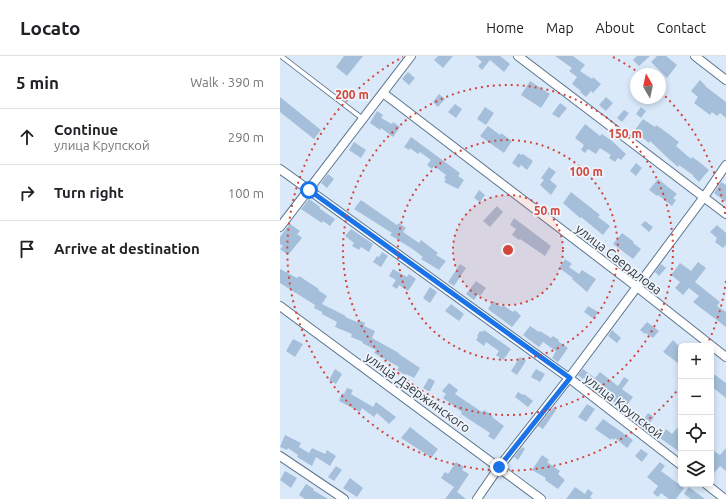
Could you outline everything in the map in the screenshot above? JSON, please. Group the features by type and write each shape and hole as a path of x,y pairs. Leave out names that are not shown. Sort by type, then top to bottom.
{"street":[{"path":"280,227 411,56"},
{"path":"518,56 726,214"},
{"path":"695,56 726,80"},
{"name":"улица Свердлова","path":"383,93 726,357"},
{"path":"477,499 499,467 570,378 726,165"},
{"name":"улица Крупской","path":"280,169 570,378 678,463"},
{"name":"улица Дзержинского","path":"280,306 541,499"},
{"path":"280,456 344,499"},
{"path":"710,487 725,499"}],"lane":[{"path":"281,56 363,119"}],"building":[{"path":"344,56 363,56 347,76 336,67"},
{"path":"438,56 453,56 443,68 434,60"},
{"path":"475,56 500,56 510,64 504,72 490,60 482,70 478,66 482,62"},
{"path":"555,56 573,56 585,65 580,71 592,79 593,77 601,84 593,93 591,91 586,97 572,84 577,77 569,71 572,68"},
{"path":"637,56 650,56 639,66 633,60"},
{"path":"657,56 666,56 677,65 667,78 666,68 657,68 651,62"},
{"path":"408,72 415,78 409,85 402,79"},
{"path":"700,80 705,86 726,102 726,118 720,113 717,116 712,112 710,115 694,103 698,97 691,91"},
{"path":"530,81 550,94 541,108 521,95"},
{"path":"439,94 445,99 438,107 433,102"},
{"path":"280,97 321,130 314,139 280,112"},
{"path":"606,97 613,103 606,111 599,105"},
{"path":"560,103 567,108 559,118 552,114"},
{"path":"455,104 462,109 456,118 448,112"},
{"path":"485,107 494,113 486,125 477,119"},
{"path":"641,107 646,111 641,118 636,114"},
{"path":"624,110 629,113 622,122 617,118"},
{"path":"377,111 383,115 381,118 392,124 393,122 400,127 393,137 381,128 380,130 370,123"},
{"path":"643,119 655,127 656,125 679,142 676,146 691,159 692,157 709,170 699,182 693,175 679,165 678,167 650,141 649,143 634,131"},
{"path":"585,124 600,136 602,134 612,141 626,154 621,160 618,158 615,162 609,158 611,155 600,148 596,154 588,149 585,153 581,150 584,145 575,138"},
{"path":"488,126 500,135 501,133 512,141 504,153 480,136"},
{"path":"411,137 460,173 458,176 464,180 458,189 444,182 446,175 434,166 432,169 427,165 431,160 420,152 418,154 410,148 409,150 404,147"},
{"path":"354,142 366,150 361,158 349,150"},
{"path":"519,153 533,161 527,170 521,165 519,168 512,163"},
{"path":"636,163 642,168 636,176 630,171"},
{"path":"549,167 556,172 550,180 557,186 551,195 540,185 544,180 541,178"},
{"path":"328,174 334,179 327,188 321,183"},
{"path":"658,179 677,194 673,198 676,200 672,206 649,190"},
{"path":"721,182 726,185 726,202 714,193"},
{"path":"479,190 485,195 480,202 474,198"},
{"path":"571,192 600,215 598,217 610,226 603,235 563,203"},
{"path":"309,199 335,219 330,226 323,221 322,223 301,209"},
{"path":"361,200 397,225 399,223 406,228 403,232 419,243 421,240 438,253 436,255 446,261 439,270 421,259 423,257 414,250 390,235 392,233 354,209"},
{"path":"497,206 503,212 490,227 483,221"},
{"path":"514,218 551,246 545,256 512,235 516,229 510,225"},
{"path":"645,221 653,227 649,232 641,225"},
{"path":"290,224 300,231 297,234 302,238 288,255 280,249 283,246 280,244 280,237"},
{"path":"717,225 726,233 726,245 723,248 715,242 717,238 710,232"},
{"path":"351,229 373,244 369,252 361,247 359,250 352,246 354,243 345,236"},
{"path":"622,233 641,249 633,259 613,244"},
{"path":"382,252 388,256 381,267 373,262"},
{"path":"565,259 572,264 569,267 579,274 582,270 596,279 587,292 572,279 573,278 559,268"},
{"path":"698,262 706,268 695,282 720,302 717,306 726,312 726,327 693,302 699,296 689,288 683,295 675,288 680,282 671,275 680,263 691,271"},
{"path":"460,264 466,268 454,286 448,282"},
{"path":"661,264 666,268 659,276 655,272"},
{"path":"280,269 297,278 299,276 319,289 318,290 327,296 322,304 346,316 345,317 357,322 358,320 365,323 364,326 375,331 372,338 399,353 420,368 414,378 397,370 399,367 374,353 376,350 351,337 352,334 335,327 337,322 322,314 322,312 314,308 315,305 280,283"},
{"path":"393,269 407,277 409,274 416,279 408,291 399,285 397,289 392,286 396,280 389,276"},
{"path":"476,281 486,288 480,296 478,294 474,300 466,294"},
{"path":"430,287 437,292 430,303 423,298"},
{"path":"493,301 502,307 503,305 513,312 515,310 521,316 512,327 488,309"},
{"path":"451,304 464,314 459,321 445,311"},
{"path":"588,306 598,312 594,319 584,312"},
{"path":"647,322 659,331 653,338 640,330"},
{"path":"530,326 551,338 553,336 568,348 558,362 552,358 556,351 543,342 539,347 523,335"},
{"path":"484,330 511,349 503,360 496,355 499,351 486,342 484,346 476,340 480,331 482,332"},
{"path":"612,330 621,338 617,343 608,336"},
{"path":"293,339 303,344 295,357 286,351"},
{"path":"673,340 678,345 678,363 663,352"},
{"path":"520,357 526,361 517,375 511,371"},
{"path":"335,369 342,374 336,384 329,380"},
{"path":"536,369 545,374 540,382 531,377"},
{"path":"583,369 595,378 600,372 618,386 624,377 629,380 622,389 633,397 624,409 609,399 600,391 601,390 578,375"},
{"path":"714,374 726,383 726,398 714,388"},
{"path":"429,378 435,381 430,391 428,391 423,388"},
{"path":"449,383 458,390 455,394 482,412 484,410 504,426 494,440 488,436 490,433 461,414 462,412 443,398 446,394 442,391"},
{"path":"347,388 353,390 351,394 373,407 376,402 396,417 389,424 377,413 374,417 362,408 360,412 339,401 342,393 344,394"},
{"path":"518,392 523,395 524,394 533,401 528,407 515,397"},
{"path":"587,404 595,409 586,422 578,417"},
{"path":"553,408 556,410 543,429 538,426"},
{"path":"648,413 654,417 647,427 641,423"},
{"path":"603,419 633,440 627,448 615,438 614,440 612,438 611,440 595,429"},
{"path":"410,427 438,449 432,457 401,438"},
{"path":"677,428 678,429 678,451 660,438 666,429 672,434"},
{"path":"285,435 301,443 299,447 309,453 312,448 325,454 327,450 336,456 330,466 316,457 312,466 297,457 298,455 288,448 287,450 280,447"},
{"path":"522,447 525,449 518,460 514,457"},
{"path":"726,448 726,471 720,466 714,473 714,451 720,455"},
{"path":"641,449 648,454 642,462 635,456"},
{"path":"542,455 549,460 547,462 560,471 558,474 565,480 558,489 545,480 546,478 532,470"},
{"path":"456,462 464,467 462,470 469,474 457,492 466,499 445,499 454,487 441,478 445,472 448,474"},
{"path":"660,462 665,466 661,471 678,484 678,487 684,488 676,499 669,499 661,493 658,497 653,493 658,486 647,477"},
{"path":"336,466 342,470 334,481 328,477"},
{"path":"285,471 297,478 291,488 280,480"},
{"path":"350,478 363,488 357,497 343,488"},
{"path":"306,484 328,499 305,499 299,495"},
{"path":"575,487 585,494 588,489 593,493 590,497 592,499 566,499"},
{"path":"689,487 705,499 691,499 684,494"}],"route":[{"path":"309,190 570,378 499,467"}]}
